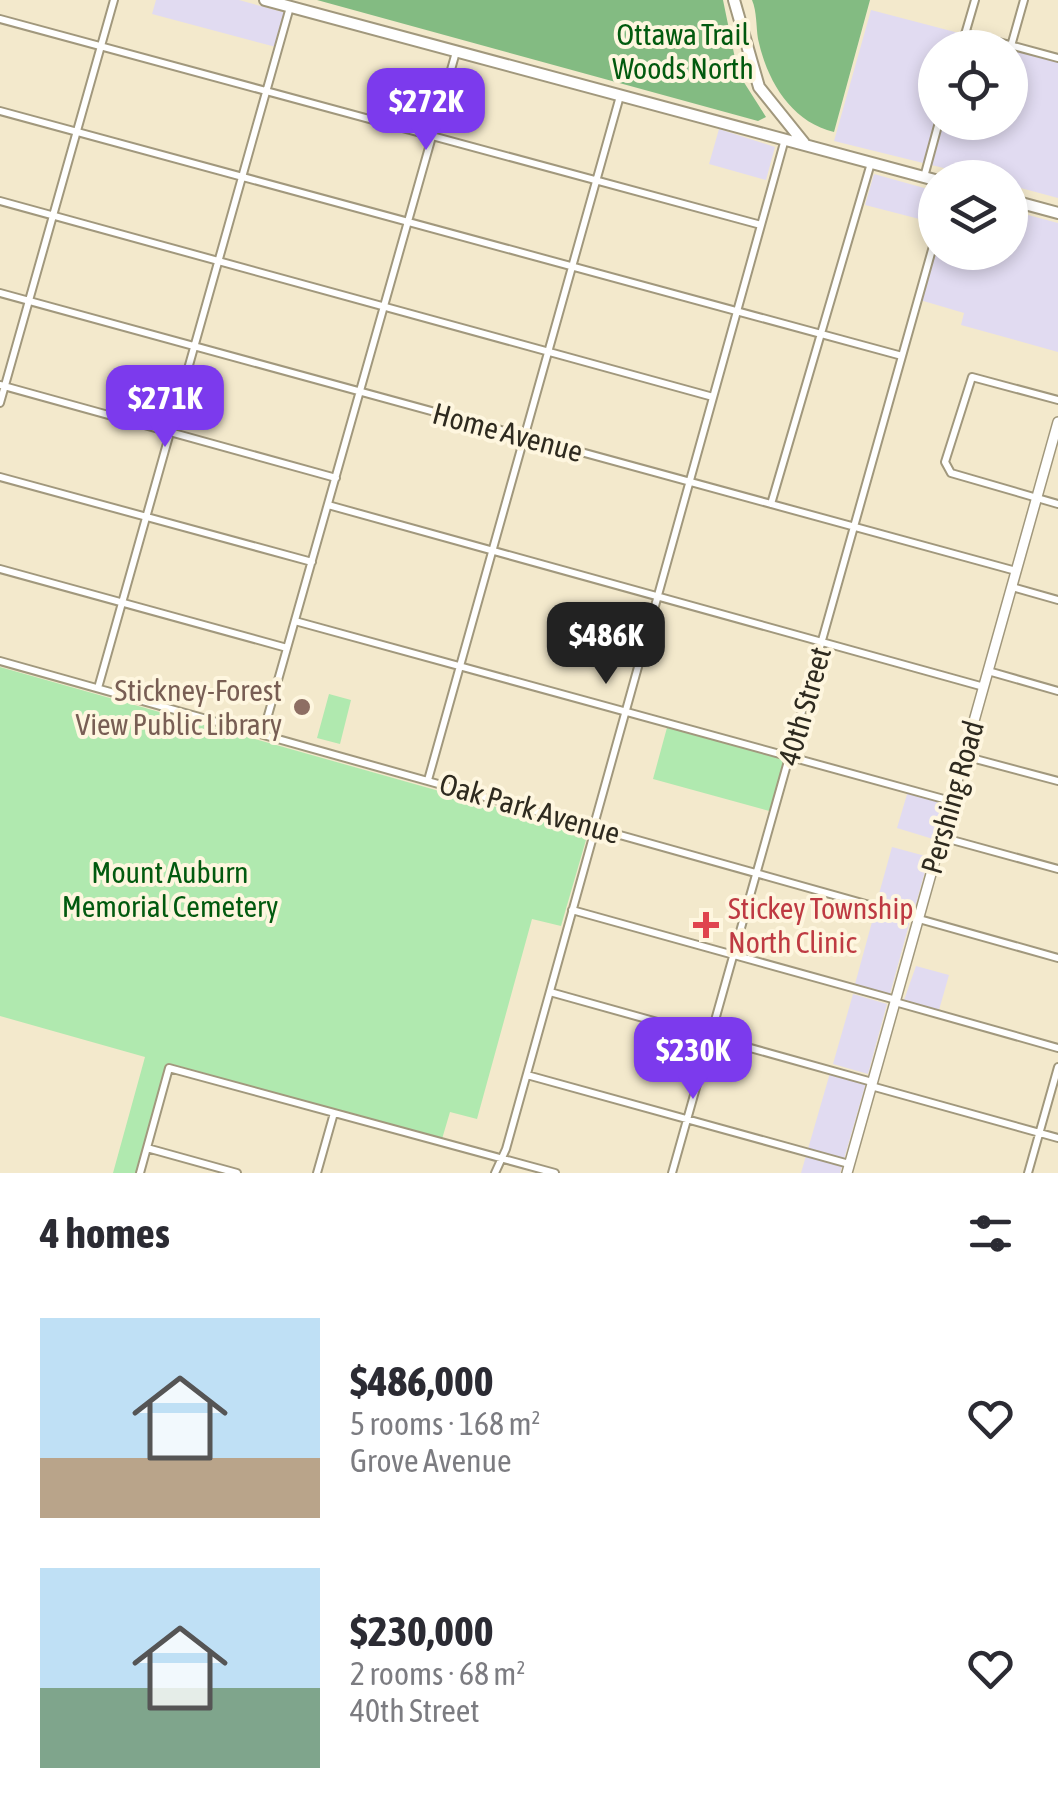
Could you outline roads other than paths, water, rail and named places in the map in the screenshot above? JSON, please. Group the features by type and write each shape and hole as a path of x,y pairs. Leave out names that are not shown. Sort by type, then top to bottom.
{"main road":[{"path":"265,0 918,176"},
{"path":"734,0 751,66 774,110 804,144"},
{"path":"760,132 770,125 774,110"},
{"path":"1028,205 1058,213"},
{"name":"Pershing Road","path":"848,1169 1058,422"}],"street":[{"path":"0,403 114,0"},
{"path":"966,30 974,0"},
{"path":"1016,30 1024,0"},
{"path":"98,688 290,7"},
{"path":"0,19 761,226"},
{"path":"1028,50 1058,58"},
{"path":"263,733 456,52"},
{"path":"428,780 620,96"},
{"path":"0,111 902,356"},
{"path":"495,1173 527,1075 785,139"},
{"path":"771,504 868,162"},
{"path":"0,202 714,397"},
{"name":"40th Street","path":"672,1173 926,270"},
{"name":"Home Avenue","path":"0,294 1016,571"},
{"path":"1058,400 972,376 947,468 1058,504"},
{"path":"2,386 336,478"},
{"path":"0,477 312,562"},
{"path":"328,506 984,687"},
{"path":"0,568 288,648"},
{"path":"1012,587 1058,600"},
{"path":"295,620 952,802"},
{"name":"Oak Park Avenue","path":"0,661 1058,958"},
{"path":"988,671 1058,690"},
{"path":"964,756 1058,781"},
{"path":"941,837 1058,869"},
{"path":"572,910 1058,1048"},
{"path":"550,992 1058,1138"},
{"path":"1028,1173 1058,1067"},
{"path":"140,1173 170,1068 555,1173"},
{"path":"527,1075 848,1169"},
{"path":"317,1173 334,1114"},
{"path":"147,1148 237,1173"}],"place":[{"name":"Stickney-Forest View Public Library","path":"302,707"},
{"name":"Stickey Township North Clinic","path":"706,925"}],"park label":[{"name":"Ottawa Trail Woods North","path":"683,51"},
{"name":"Mount Auburn Memorial Cemetery","path":"170,889"}]}
